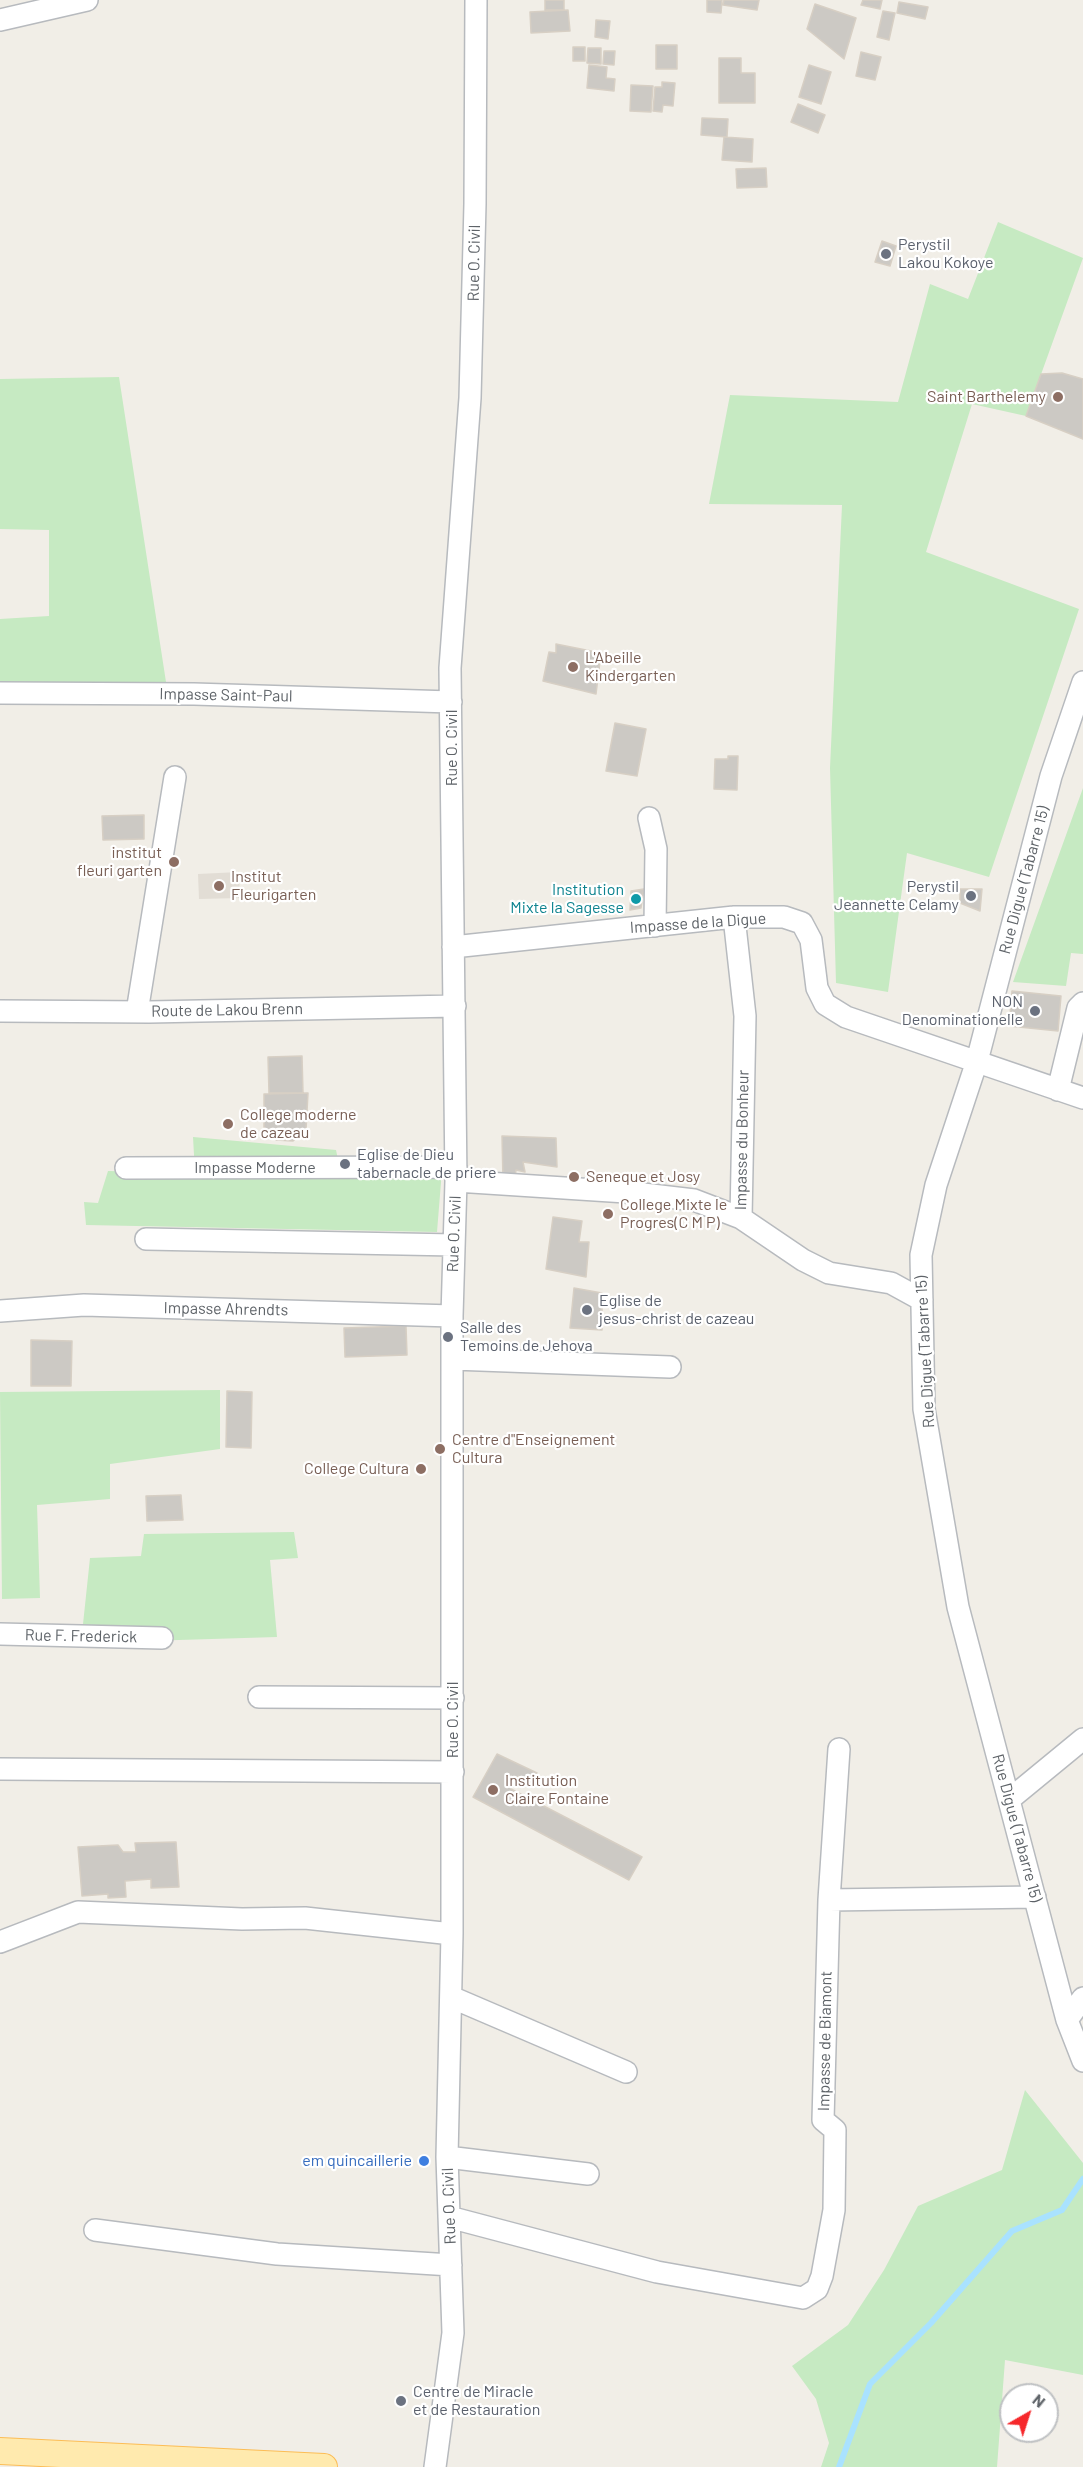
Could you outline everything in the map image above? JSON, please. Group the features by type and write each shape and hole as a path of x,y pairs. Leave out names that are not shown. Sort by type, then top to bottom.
{"main road":[{"path":"0,2451 198,2463 324,2467"}],"street":[{"path":"0,20 87,0"},
{"name":"Rue O. Civil","path":"435,2467 453,2333 447,2157 452,1934 452,1316 456,1174 450,668 470,398 475,215 476,0"},
{"name":"Rue Digue (Tabarre 15)","path":"1083,682 1051,776 977,1061 936,1185 921,1255 924,1409 958,1607 1067,2019 1083,2061"},
{"name":"Impasse Saint-Paul","path":"0,693 194,693 451,702"},
{"path":"137,1012 175,777"},
{"path":"648,818 656,849 655,926"},
{"name":"Impasse de la Digue","path":"453,947 734,917 784,918 802,923 811,940 817,988 825,1004 846,1017 977,1061"},
{"name":"Impasse du Bonheur","path":"456,1174 694,1200 741,1218 745,1016 734,917"},
{"path":"1058,1090 1078,1008 1083,1003"},
{"name":"Route de Lakou Brenn","path":"0,1011 137,1012 455,1006"},
{"path":"977,1061 1083,1098"},
{"name":"Impasse Moderne","path":"126,1168 456,1174"},
{"path":"741,1218 803,1260 829,1273 891,1283 922,1300"},
{"path":"146,1239 454,1245"},
{"name":"Impasse Ahrendts","path":"0,1311 84,1305 452,1316"},
{"path":"453,1359 670,1367"},
{"name":"Rue F. Frederick","path":"0,1634 162,1638"},
{"path":"259,1697 453,1698"},
{"path":"1010,1799 1083,1738"},
{"path":"839,1749 829,1900 1035,1897"},
{"path":"0,1769 453,1772"},
{"name":"Impasse de Biamont","path":"449,2217 657,2272 802,2298 811,2295 822,2276 834,2210 835,2130 823,2120 829,1900"},
{"path":"0,1942 78,1912 242,1919 305,1918 452,1934"},
{"path":"451,1996 626,2072"},
{"path":"1067,2019 1083,1998"},
{"path":"447,2157 588,2174"},
{"path":"95,2230 277,2254 451,2265"}],"shaded area":[{"name":"Institut Fleurigarten","path":"239,872 240,898 199,899 198,874"}],"green space":[{"path":"998,222 1083,258 1026,416 972,404 926,552 1079,609 989,877 907,853 888,992 836,983 830,768 842,505 709,504 730,395 898,402 930,284 968,299"},
{"path":"119,377 166,682 0,688 0,619 49,616 49,530 0,529 0,379"},
{"path":"1083,788 1083,954 1071,953 1066,986 1013,982"},
{"path":"193,1137 336,1150 339,1164 442,1170 437,1232 86,1225 84,1202 98,1203 108,1171 195,1173"},
{"path":"220,1390 220,1449 110,1464 110,1499 37,1505 40,1598 2,1599 0,1392"},
{"path":"294,1532 298,1558 270,1560 277,1637 81,1643 90,1558 141,1556 144,1534"},
{"path":"1025,2090 1083,2163 1083,2375 1005,2360 1003,2383 999,2383 997,2467 821,2467 829,2443 816,2399 792,2366 848,2325 884,2270 918,2206 1002,2170"}],"building":[{"path":"545,0 564,0 564,10 545,10"},
{"path":"707,0 722,0 721,13 707,12"},
{"path":"724,0 759,0 757,10 723,5"},
{"path":"863,0 882,0 880,9 861,5"},
{"path":"899,2 928,7 925,19 897,13"},
{"path":"815,4 856,18 844,59 807,29"},
{"path":"568,10 570,31 531,33 530,12"},
{"path":"883,11 895,13 889,40 877,37"},
{"path":"596,20 610,21 608,39 595,37"},
{"path":"656,45 677,45 677,69 656,69"},
{"path":"573,47 585,47 585,61 573,61"},
{"path":"588,48 601,48 601,64 587,63"},
{"path":"604,51 615,51 614,65 603,64"},
{"path":"861,52 881,57 875,80 856,76"},
{"path":"719,58 741,58 741,73 755,73 755,103 719,103"},
{"path":"589,65 607,67 606,78 615,79 614,91 587,88"},
{"path":"809,65 831,72 821,104 799,97"},
{"path":"662,82 675,83 673,106 663,105 662,112 653,111 655,87 662,87"},
{"path":"631,85 653,86 651,112 630,111"},
{"path":"798,104 825,115 818,133 791,122"},
{"path":"702,118 728,119 727,137 701,135"},
{"path":"724,137 753,139 752,162 722,160"},
{"path":"766,168 767,187 737,188 736,169"},
{"name":"Perystil Lakou Kokoye","path":"882,241 896,246 890,266 875,262"},
{"name":"Saint Barthelemy","path":"1062,373 1083,379 1083,439 1026,416 1041,374"},
{"name":"L'Abeille Kindergarten","path":"556,644 601,653 596,694 543,681 549,652 556,653"},
{"path":"615,723 646,729 637,776 606,771"},
{"path":"728,756 738,756 737,790 714,789 715,759 728,759"},
{"path":"144,815 144,839 103,840 102,816"},
{"name":"Institution Mixte la Sagesse","path":"644,889 641,908 630,910 631,891"},
{"name":"Perystil Jeannette Celamy","path":"960,889 982,889 980,911 960,903"},
{"name":"NON Denominationelle","path":"1012,991 1061,996 1058,1031 1009,1026"},
{"path":"302,1056 303,1093 269,1093 268,1057"},
{"path":"308,1093 306,1130 293,1141 276,1140 264,1127 264,1094"},
{"path":"502,1136 556,1138 557,1167 523,1162 525,1172 516,1170 515,1179 503,1181"},
{"path":"553,1217 582,1221 579,1242 589,1242 586,1277 546,1269"},
{"name":"Eglise de jesus-christ de cazeau","path":"574,1288 602,1293 602,1330 570,1328"},
{"path":"406,1326 407,1355 345,1357 344,1328"},
{"path":"31,1340 72,1341 71,1386 31,1386"},
{"path":"227,1391 252,1392 251,1448 226,1447"},
{"path":"181,1495 183,1520 147,1521 146,1496"},
{"name":"Institution Claire Fontaine","path":"497,1754 537,1773 532,1784 518,1776 511,1789 642,1857 629,1880 473,1797"},
{"path":"176,1842 179,1887 151,1888 151,1879 125,1881 126,1897 108,1898 108,1894 82,1896 78,1847 118,1845 123,1852 136,1852 135,1843"}],"waterway":[{"path":"839,2467 870,2384 931,2323 1012,2231 1062,2210 1083,2179"}],"place":[{"name":"Perystil Lakou Kokoye","path":"886,254"},
{"name":"Saint Barthelemy","path":"1058,397"},
{"name":"L'Abeille Kindergarten","path":"573,667"},
{"name":"institut fleuri garten","path":"174,862"},
{"name":"Institut Fleurigarten","path":"219,886"},
{"name":"Perystil Jeannette Celamy","path":"971,896"},
{"name":"Institution Mixte la Sagesse","path":"636,899"},
{"name":"NON Denominationelle","path":"1035,1011"},
{"name":"College moderne de cazeau","path":"228,1124"},
{"name":"Eglise de Dieu tabernacle de priere","path":"345,1164"},
{"name":"Seneque et Josy","path":"574,1177"},
{"name":"College Mixte le Progres(C M P)","path":"608,1214"},
{"name":"Eglise de jesus-christ de cazeau","path":"587,1310"},
{"name":"Salle des Temoins de Jehova","path":"448,1337"},
{"name":"Centre d\"Enseignement Cultura","path":"440,1449"},
{"name":"College Cultura","path":"421,1469"},
{"name":"Institution Claire Fontaine","path":"493,1790"},
{"name":"em quincaillerie","path":"424,2161"},
{"name":"Centre de Miracle et de Restauration","path":"401,2401"}]}
